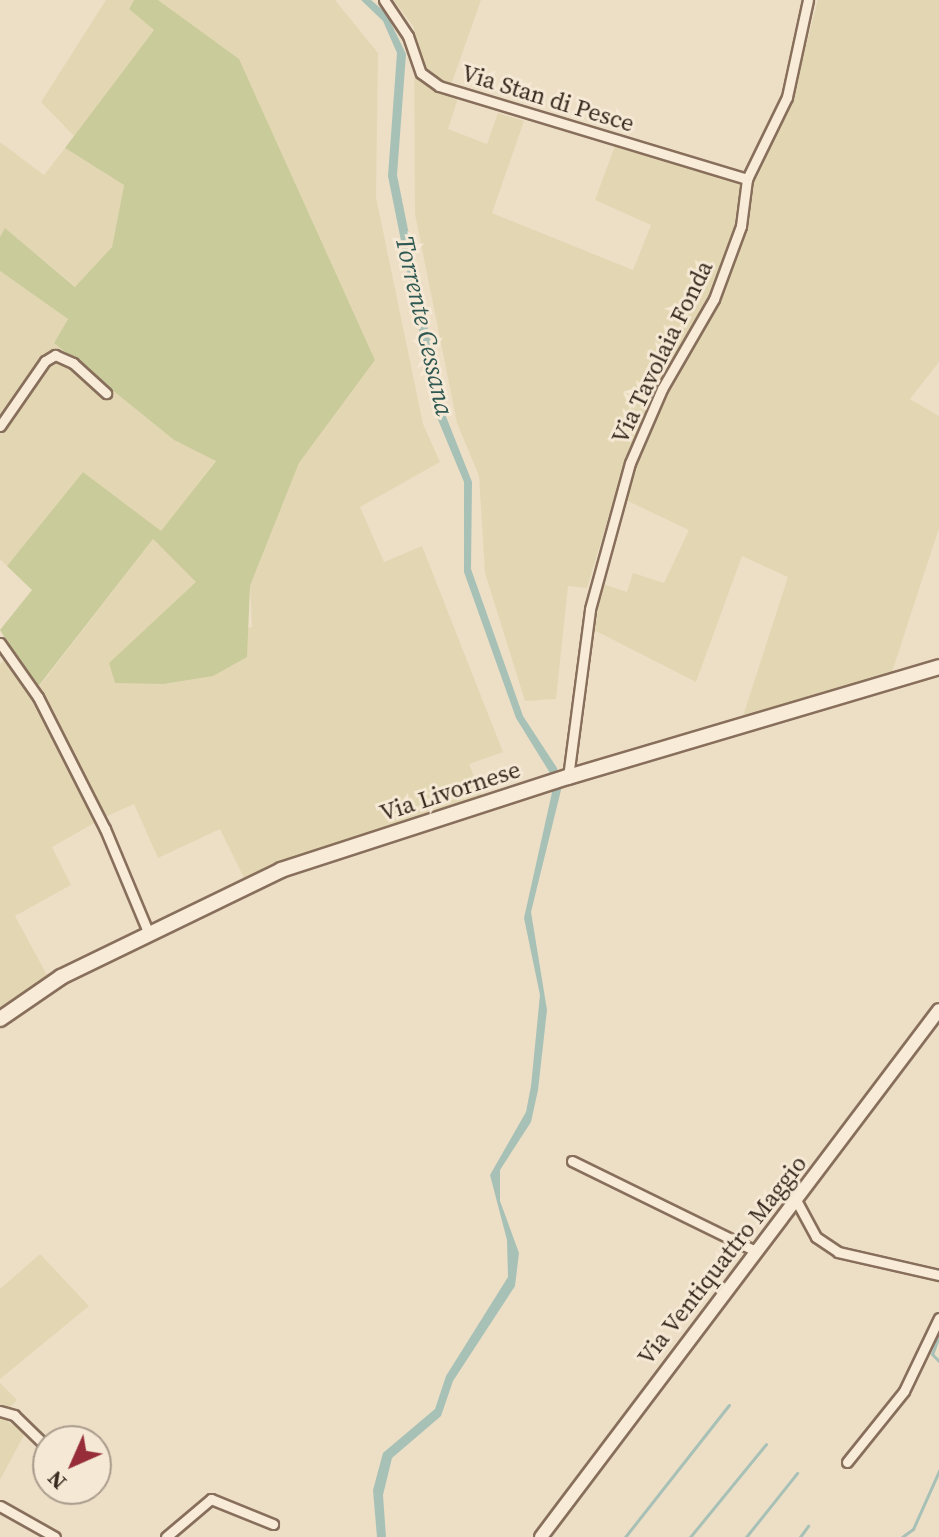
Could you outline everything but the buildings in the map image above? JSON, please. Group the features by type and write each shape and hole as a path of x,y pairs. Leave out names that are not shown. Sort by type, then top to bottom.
{"main road":[{"name":"Via Livornese","path":"0,1019 61,977 281,870 566,777 939,667"}],"street":[{"name":"Via Stan di Pesce","path":"384,0 408,36 421,73 439,86 747,179"},
{"name":"Via Tavolaia Fonda","path":"566,777 590,609 630,463 662,389 714,299 741,226 747,179 787,97 808,0"},
{"path":"0,426 45,361 55,355 73,363 106,393"},
{"path":"0,643 51,721 105,829 149,934"},
{"name":"Via Ventiquattro Maggio","path":"541,1537 939,1010"},
{"path":"572,1161 756,1251"},
{"path":"796,1200 816,1237 838,1252 939,1275"},
{"path":"847,1462 904,1391 939,1318"},
{"path":"0,1411 14,1415 32,1432"},
{"path":"166,1537 211,1499 273,1524"},
{"path":"0,1506 55,1537"}],"shaded area":[{"path":"106,0 134,0 129,9 154,30 74,136 41,102"},
{"path":"158,0 335,0 378,53 376,197 423,424 440,462 360,507 384,562 422,546 503,752 469,764 482,796 343,840 245,880 220,829 158,858 134,804 105,817 52,847 71,885 15,916 47,975 0,1009 0,664 14,652 38,688 153,539 197,582 110,663 252,627 250,586 299,463 375,360 239,60"},
{"path":"393,0 481,0 451,85 461,89 448,129 487,144 498,113 524,121 492,213 633,270 651,225 595,200 619,135 757,178 791,101 818,0 939,0 939,362 910,399 939,416 939,528 892,672 742,719 788,577 742,556 696,682 594,630 603,584 627,592 633,573 664,583 689,530 615,495 587,588 568,586 556,699 525,701 485,573 479,476 457,423 415,214 414,27"},
{"path":"0,142 44,175 65,148 124,185 112,247 76,287 6,229 0,237"},
{"path":"0,271 68,319 54,343 174,440 216,460 161,532 83,472 7,566 0,559"},
{"path":"40,1254 89,1306 0,1379 0,1289"},
{"path":"0,1383 17,1400 1,1417 25,1433 0,1480"}],"green space":[{"path":"134,0 158,0 239,59 375,360 299,463 250,586 247,657 213,676 163,684 115,683 109,663 196,582 153,539 37,688 0,630 32,590 7,566 83,472 161,531 216,461 174,440 54,343 68,319 0,271 0,237 5,228 75,287 112,247 124,185 65,148 154,30 129,9"}],"water":[{"name":"Torrente Cessana","path":"361,0 371,0 386,13 406,54 397,175 445,414 472,482 471,569 523,716 557,768 561,790 531,912 547,1010 538,1090 531,1122 500,1170 500,1201 519,1253 515,1286 453,1381 441,1416 392,1458 383,1495 386,1537 377,1537 373,1490 383,1453 435,1409 446,1376 508,1277 507,1240 490,1175 526,1112 531,1086 540,995 524,918 553,788 550,773 516,718 464,572 464,482 436,415 388,176 397,53 383,21"}],"waterway":[{"path":"939,1336 932,1354 939,1361"},
{"path":"625,1537 729,1405"},
{"path":"690,1537 766,1444"},
{"path":"902,1537 913,1529 939,1471"},
{"path":"746,1537 797,1473"},
{"path":"800,1537 808,1526"}]}
